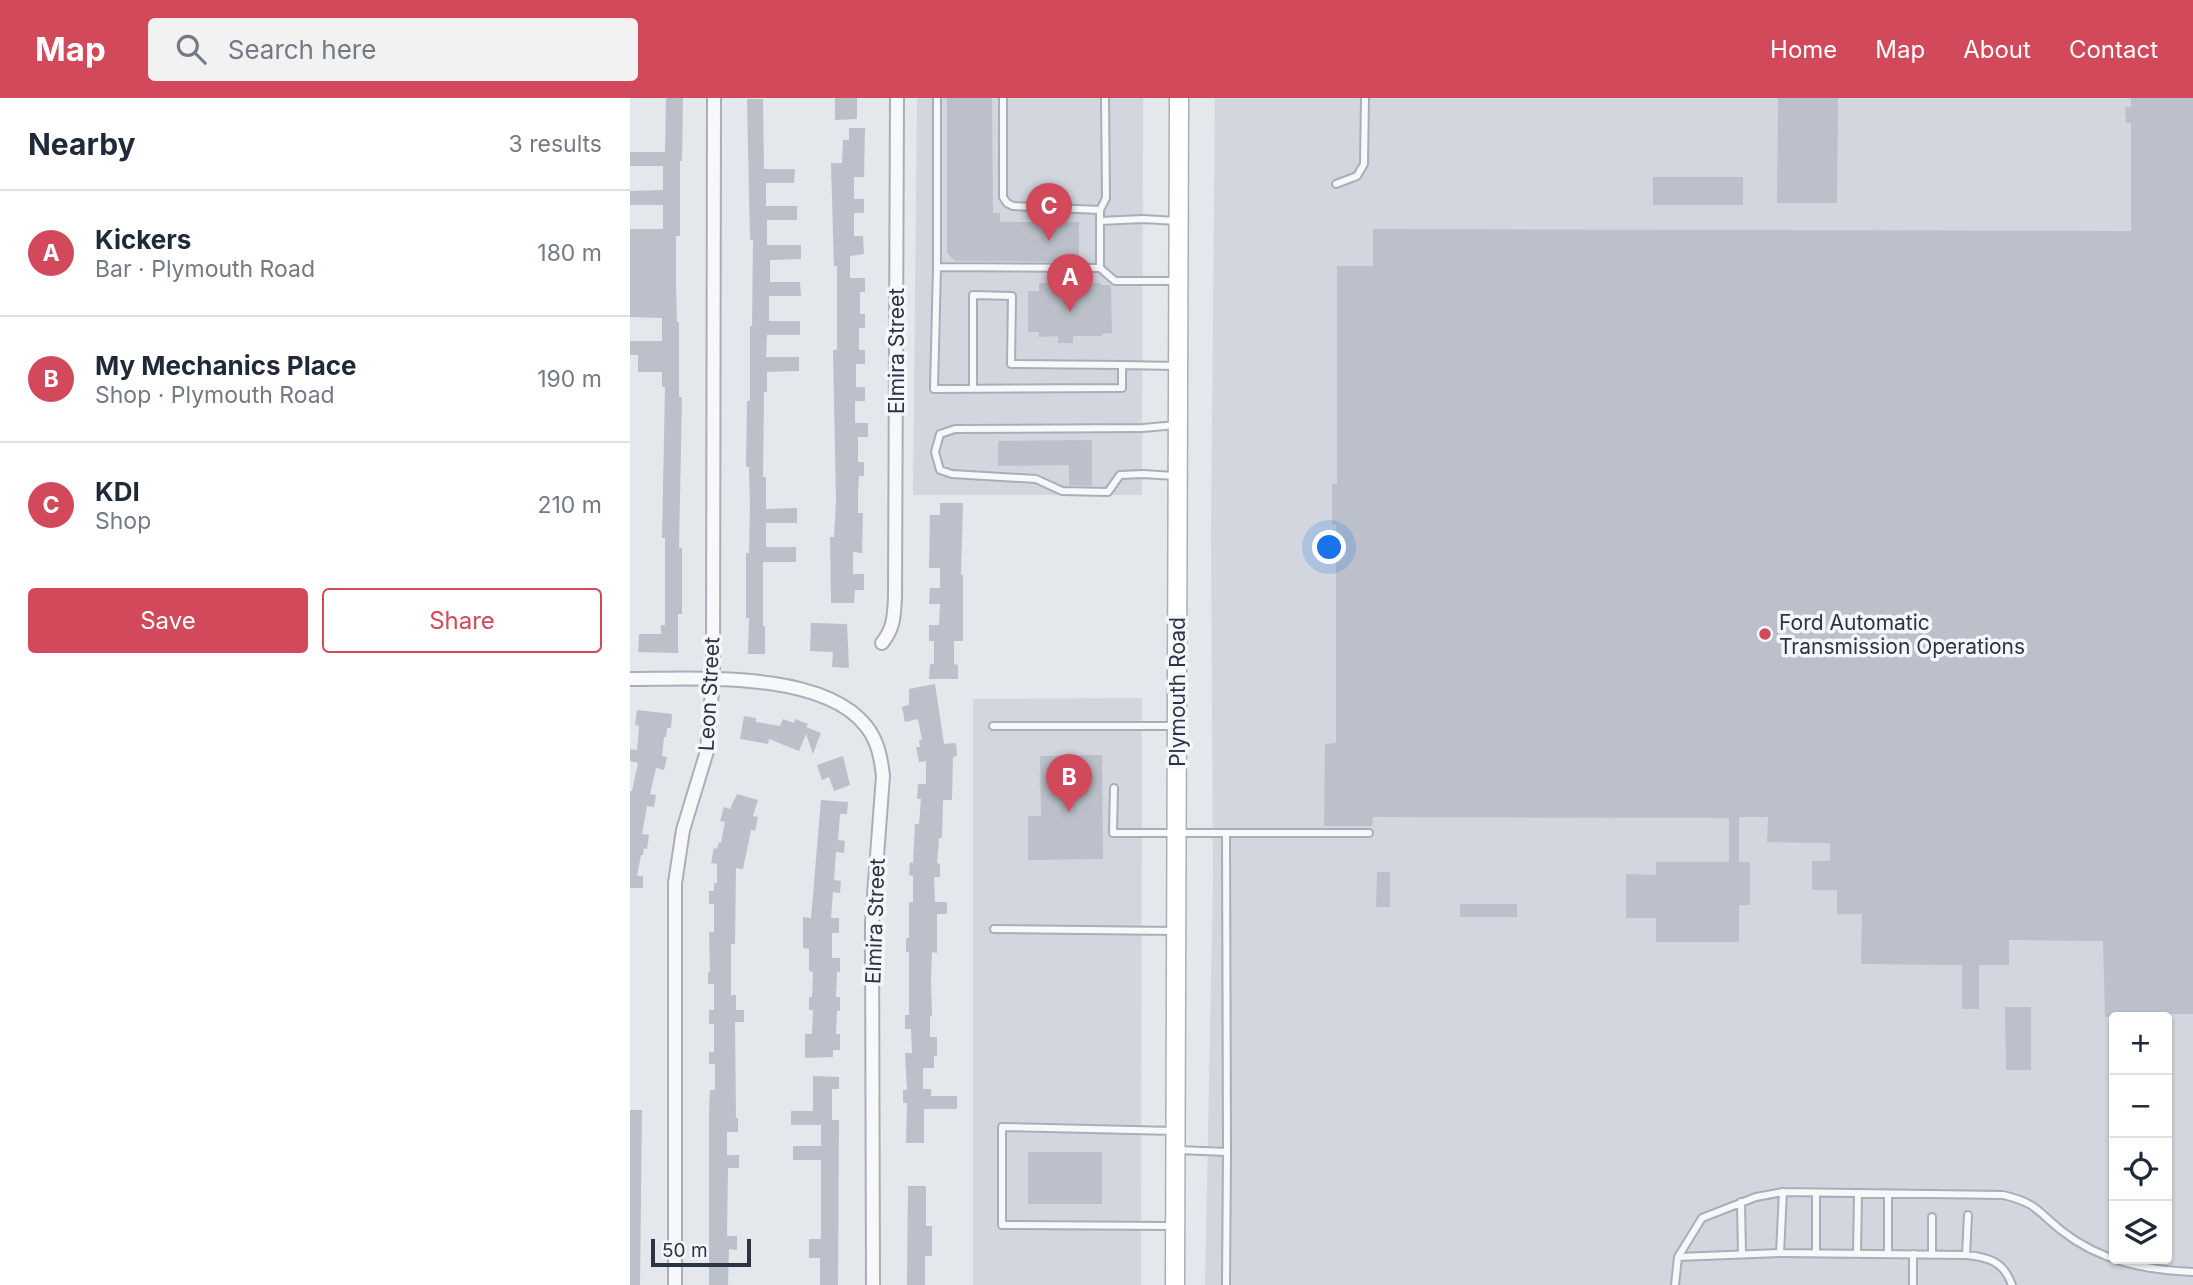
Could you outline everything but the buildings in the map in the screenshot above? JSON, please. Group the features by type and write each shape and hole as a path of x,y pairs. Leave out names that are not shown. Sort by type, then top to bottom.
{"main road":[{"name":"Plymouth Road","path":"1175,1285 1179,98"}],"street":[{"name":"Leon Street","path":"675,1285 676,883 683,830 707,751 713,679 714,98"},
{"name":"Elmira Street","path":"881,643 891,632 895,597 897,98"},
{"name":"Elmira Street","path":"630,679 713,679 777,684 837,703 855,714 876,742 883,776 872,922 873,1285"}],"lane":[{"path":"937,98 934,389 1122,388 1122,365"},
{"path":"1003,98 1003,197 1007,203 1013,206 1100,210"},
{"path":"1100,268 1100,210 1106,198 1105,98"},
{"path":"1336,184 1357,176 1364,164 1365,98"},
{"path":"1100,221 1179,221"},
{"path":"937,267 1100,268 1115,282 1179,281"},
{"path":"973,389 973,295 1012,296 1012,364 1179,366"},
{"path":"1178,425 1143,428 955,429 940,434 935,452 940,470 952,474 1036,480 1062,491 1108,492 1120,475 1178,476"},
{"path":"993,726 1177,726"},
{"path":"1114,788 1114,833 1368,833"},
{"path":"1226,833 1226,1285"},
{"path":"994,929 1177,930"},
{"path":"1175,1226 1002,1225 1002,1127 1176,1131"},
{"path":"1176,1150 1227,1153"},
{"path":"1780,1253 1783,1192"},
{"path":"1675,1285 1678,1257 1702,1218 1741,1202 1783,1192 2003,1195 2039,1209 2062,1231 2112,1259 2159,1271 2193,1272"},
{"path":"1816,1193 1816,1253"},
{"path":"1857,1254 1858,1193"},
{"path":"1888,1194 1888,1253"},
{"path":"1741,1202 1742,1254"},
{"path":"1966,1255 1968,1215"},
{"path":"1931,1255 1932,1217"},
{"path":"1678,1257 1780,1253 1985,1256 1998,1262 2012,1285"},
{"path":"1913,1254 1913,1285"}],"shaded area":[{"path":"917,98 1143,98 1142,495 913,495"},
{"path":"1215,98 2193,98 2193,1285 1205,1285 1213,881 1211,534"},
{"path":"1142,698 1141,1285 973,1285 973,699"}],"place":[{"name":"KDI","path":"1049,241"},
{"name":"Kickers","path":"1070,312"},
{"name":"Ford Automatic Transmission Operations","path":"1765,634"},
{"name":"My Mechanics Place","path":"1069,812"}]}
